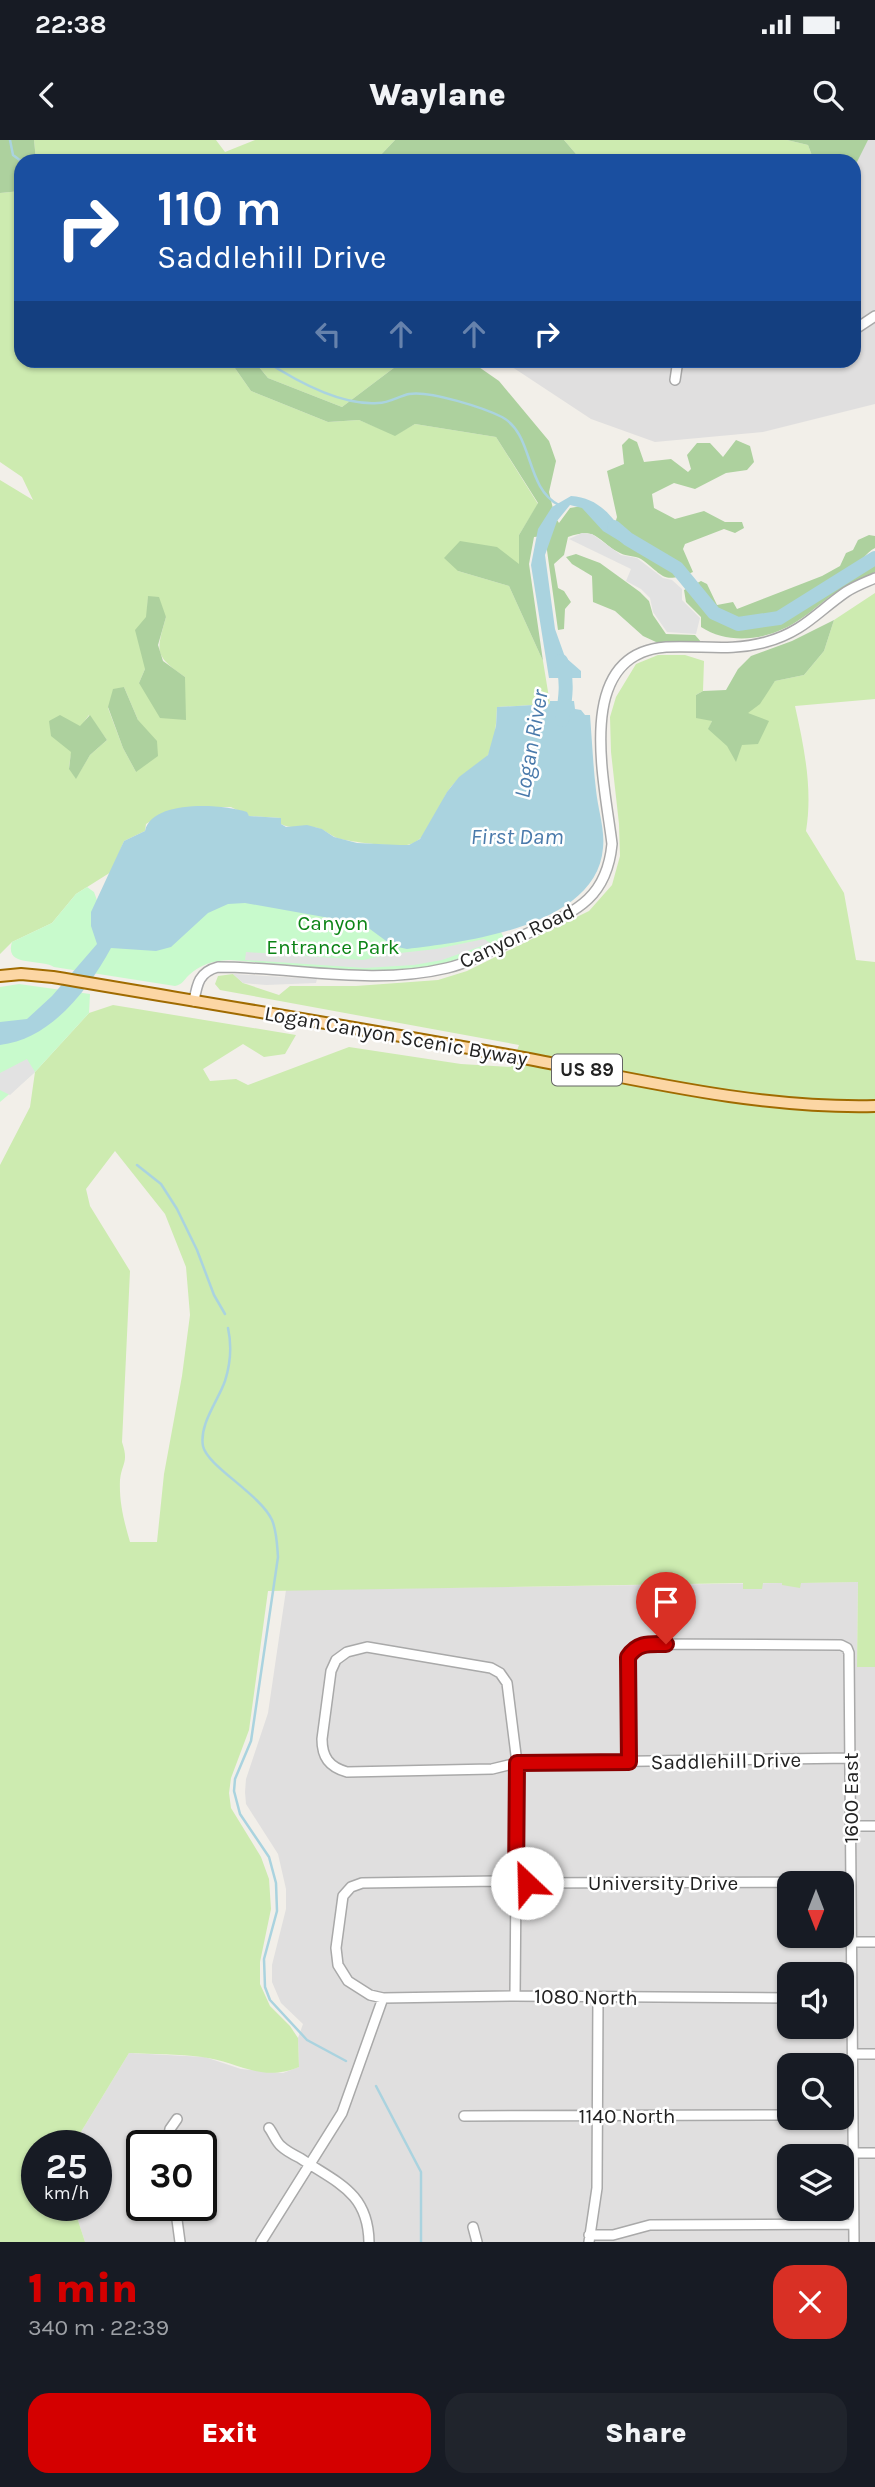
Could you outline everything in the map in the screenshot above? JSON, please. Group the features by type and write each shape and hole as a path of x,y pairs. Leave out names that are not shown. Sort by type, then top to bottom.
{"main road":[{"name":"Logan Canyon Scenic Byway","path":"0,976 21,974 52,977 727,1095 792,1103 875,1106"}],"street":[{"path":"675,380 677,368"},
{"name":"Canyon Road","path":"194,1001 203,973 218,967 369,975 420,974 451,968 581,906 604,880 610,861 612,844 599,737 606,695 613,677 629,658 644,651 666,647 729,649 766,643 798,631 848,591 875,578"},
{"name":"1600 East","path":"629,1762 628,1657 633,1649 642,1644 841,1645 847,1648 849,1653 851,1871"},
{"path":"515,1996 517,1763 507,1683 500,1673 491,1668 368,1647 346,1652 336,1660 331,1671 322,1739 325,1759 335,1769 346,1772 492,1769 517,1763"},
{"name":"Saddlehill Drive","path":"517,1763 851,1758"},
{"path":"851,1826 875,1826"},
{"name":"University Drive","path":"383,1998 370,1995 348,1981 338,1965 336,1948 343,1896 362,1883 777,1882"},
{"path":"854,1942 875,1942"},
{"path":"261,2242 342,2113 383,1998"},
{"name":"1080 North","path":"383,1998 777,1998"},
{"path":"598,1998 597,2188 589,2239 650,2225 853,2224"},
{"path":"854,2054 875,2054"},
{"name":"1140 North","path":"464,2116 777,2115"},
{"path":"170,2130 177,2119"},
{"path":"269,2128 281,2146 347,2188 357,2199 365,2211 369,2242"},
{"path":"854,2153 875,2153"},
{"path":"177,2221 180,2242"},
{"name":"1600 East","path":"853,2224 854,2242"},
{"path":"473,2228 477,2242"}],"shaded area":[{"path":"832,140 875,140 875,404 763,432 655,442 591,419 514,368 861,368 861,154 817,154"},
{"path":"582,533 592,534 621,555 637,558 663,578 672,580 682,589 682,600 700,618 696,634 667,632 653,612 650,598 641,589 626,581 631,569 569,539"},
{"path":"484,939 490,943 442,960 414,965 365,968 245,960 246,952 363,960"},
{"path":"233,974 317,979 316,983 266,985 243,983"},
{"path":"27,1059 35,1072 10,1095 0,1090 0,1073"},
{"path":"858,1582 857,1666 875,1667 875,2242 85,2242 78,2221 112,2221 112,2130 82,2130 129,2053 205,2057 241,2069 283,2073 299,2067 298,2038 303,2024 281,2003 272,1982 272,1965 286,1909 286,1889 278,1854 246,1804 246,1779 268,1713 286,1590"}],"green space":[{"path":"0,140 34,140 35,154 14,154 14,192 0,193"},
{"path":"34,140 216,140 225,152 255,140 395,140 382,154 35,154"},
{"path":"395,140 564,140 576,154 382,154"},
{"path":"564,140 787,140 808,145 811,154 576,154"},
{"path":"787,140 868,140 861,154 811,154 808,145"},
{"path":"14,192 14,368 235,368 251,391 328,422 359,420 395,435 415,424 496,437 538,504 519,535 519,565 458,571 509,586 543,661 550,704 497,707 494,738 488,755 452,785 427,831 415,842 392,845 351,841 337,838 318,828 285,826 281,824 281,818 249,816 231,807 191,807 146,824 145,831 124,841 111,872 76,894 52,923 12,942 0,954 0,480 33,500 22,477 0,462 0,193","holes":["148,596 166,617 160,638 160,652 163,658 185,677 139,683 145,669","124,687 138,720 136,772 123,748 108,708","89,715 107,740 90,755 76,778 69,768 70,761 75,740"]},
{"path":"235,368 260,368 268,378 342,407 394,368 480,368 499,381 549,441 556,461 549,492 559,523 570,508 582,506 613,530 617,517 607,471 624,464 622,445 629,438 637,442 644,462 671,459 688,472 691,469 687,455 697,443 710,443 723,457 736,440 750,446 754,462 747,470 726,473 695,489 674,483 652,494 654,508 675,519 704,511 725,522 742,522 744,528 735,533 724,529 685,544 683,549 693,572 669,578 641,559 620,553 596,536 585,533 568,537 564,555 554,564 558,588 564,591 571,602 565,609 564,629 558,630 545,536 534,537 529,564 543,661 509,586 458,571 444,558 460,541 497,547 519,564 519,535 538,503 496,437 415,424 395,436 359,420 328,422 251,391"},
{"path":"260,368 394,368 342,407 268,378"},
{"path":"869,535 875,536 875,548 853,568 809,597 813,600 875,563 875,572 837,592 802,618 778,631 752,638 726,637 713,633 701,627 701,617 686,602 684,590 701,581 707,584 717,605 733,602 737,609 822,576 840,566 846,553 853,550 858,540"},
{"path":"576,554 600,563 640,592 649,601 653,615 666,634 695,635 702,643 656,642 643,636 615,611 593,602 592,576 572,564 566,557"},
{"path":"875,593 875,699 795,706 808,784 806,831 844,893 856,960 875,962 875,1667 857,1667 858,1582 801,1583 800,1588 782,1583 763,1583 762,1589 743,1589 743,1583 268,1591 249,1730 231,1778 229,1793 231,1808 261,1857 269,1879 271,1909 260,1962 260,1984 270,2006 298,2038 299,2067 272,2073 202,2057 129,2053 82,2130 21,2130 21,2221 78,2221 85,2242 0,2242 0,1165 30,1107 35,1072 89,1013 113,1005 296,1035 285,1054 264,1057 243,1044 203,1069 210,1081 236,1079 248,1085 349,1047 461,1064 511,1067 519,1045 220,990 215,984 218,976 233,974 243,983 279,995 290,986 356,986 438,980 467,971 589,911 612,885 620,856 610,717 616,697 636,664 658,655 685,655 704,661 703,691 696,695 712,721 709,728 747,712 775,681 804,675 824,651 834,620","holes":["115,1151 165,1214 186,1267 190,1315 164,1474 157,1542 130,1542 122,1512 120,1488 125,1459 122,1442 130,1271 90,1206 86,1189"]},
{"path":"148,596 159,597 166,617 158,645 163,661 185,677 186,720 160,718 139,683 145,669 135,630 146,617"},
{"path":"834,620 824,651 804,675 775,681 760,704 748,713 769,721 758,744 742,745 736,762 727,746 708,729 712,721 696,718 696,695 703,691 726,690 738,669 751,656 792,641"},
{"path":"124,687 138,720 157,741 158,756 136,772 123,748 108,707 113,689"},
{"path":"60,715 80,726 90,715 107,740 90,755 76,779 69,769 71,752 51,736 49,721"},
{"name":"Canyon Entrance Park","path":"87,887 94,892 98,903 225,896 500,930 505,940 456,961 388,971 218,961 198,968 175,986 54,967 13,956 12,942 52,923 76,894"},
{"path":"19,984 90,994 89,1013 35,1072 0,1102 0,987"}],"water":[{"path":"571,496 583,498 602,508 636,551 603,531 582,508 570,505 557,521 545,555 555,629 565,657 581,671 581,678 549,678 531,565 538,529 552,507"},
{"name":"First Dam","path":"550,701 574,701 575,709 590,715 603,841 595,874 578,896 554,912 494,935 407,949 393,946 363,924 245,903 228,904 208,913 171,947 156,951 111,948 91,980 66,1010 36,1033 0,1045 0,1022 27,1019 52,996 97,944 91,926 91,912 124,841 145,831 150,821 161,813 190,806 222,807 247,812 249,816 281,818 281,824 286,827 307,825 322,829 334,837 357,843 409,845 420,839 447,792 459,777 488,755 496,726 497,707 550,704"}],"waterway":[{"path":"10,140 14,156"},
{"path":"277,368 304,384 349,400 378,403 418,393 442,397 502,417 520,436 540,486 548,497 559,505"},
{"name":"Logan River","path":"614,527 628,539 677,568 714,613 738,624 779,618 875,558"},
{"name":"Logan River","path":"561,661 566,683 562,720"},
{"path":"137,1165 161,1184 177,1209 197,1250 214,1295 225,1314"},
{"path":"228,1328 229,1367 222,1389 206,1421 203,1446 214,1462 266,1510 275,1529 278,1557 251,1741 235,1779 234,1791 240,1814 269,1857 276,1883 277,1911 264,1959 265,1987 270,2000 307,2040 346,2061"},
{"path":"376,2086 421,2172 421,2242"}],"route":[{"path":"527,1883 516,1883 517,1763 629,1762 628,1657 633,1649 642,1644 666,1644"}]}
